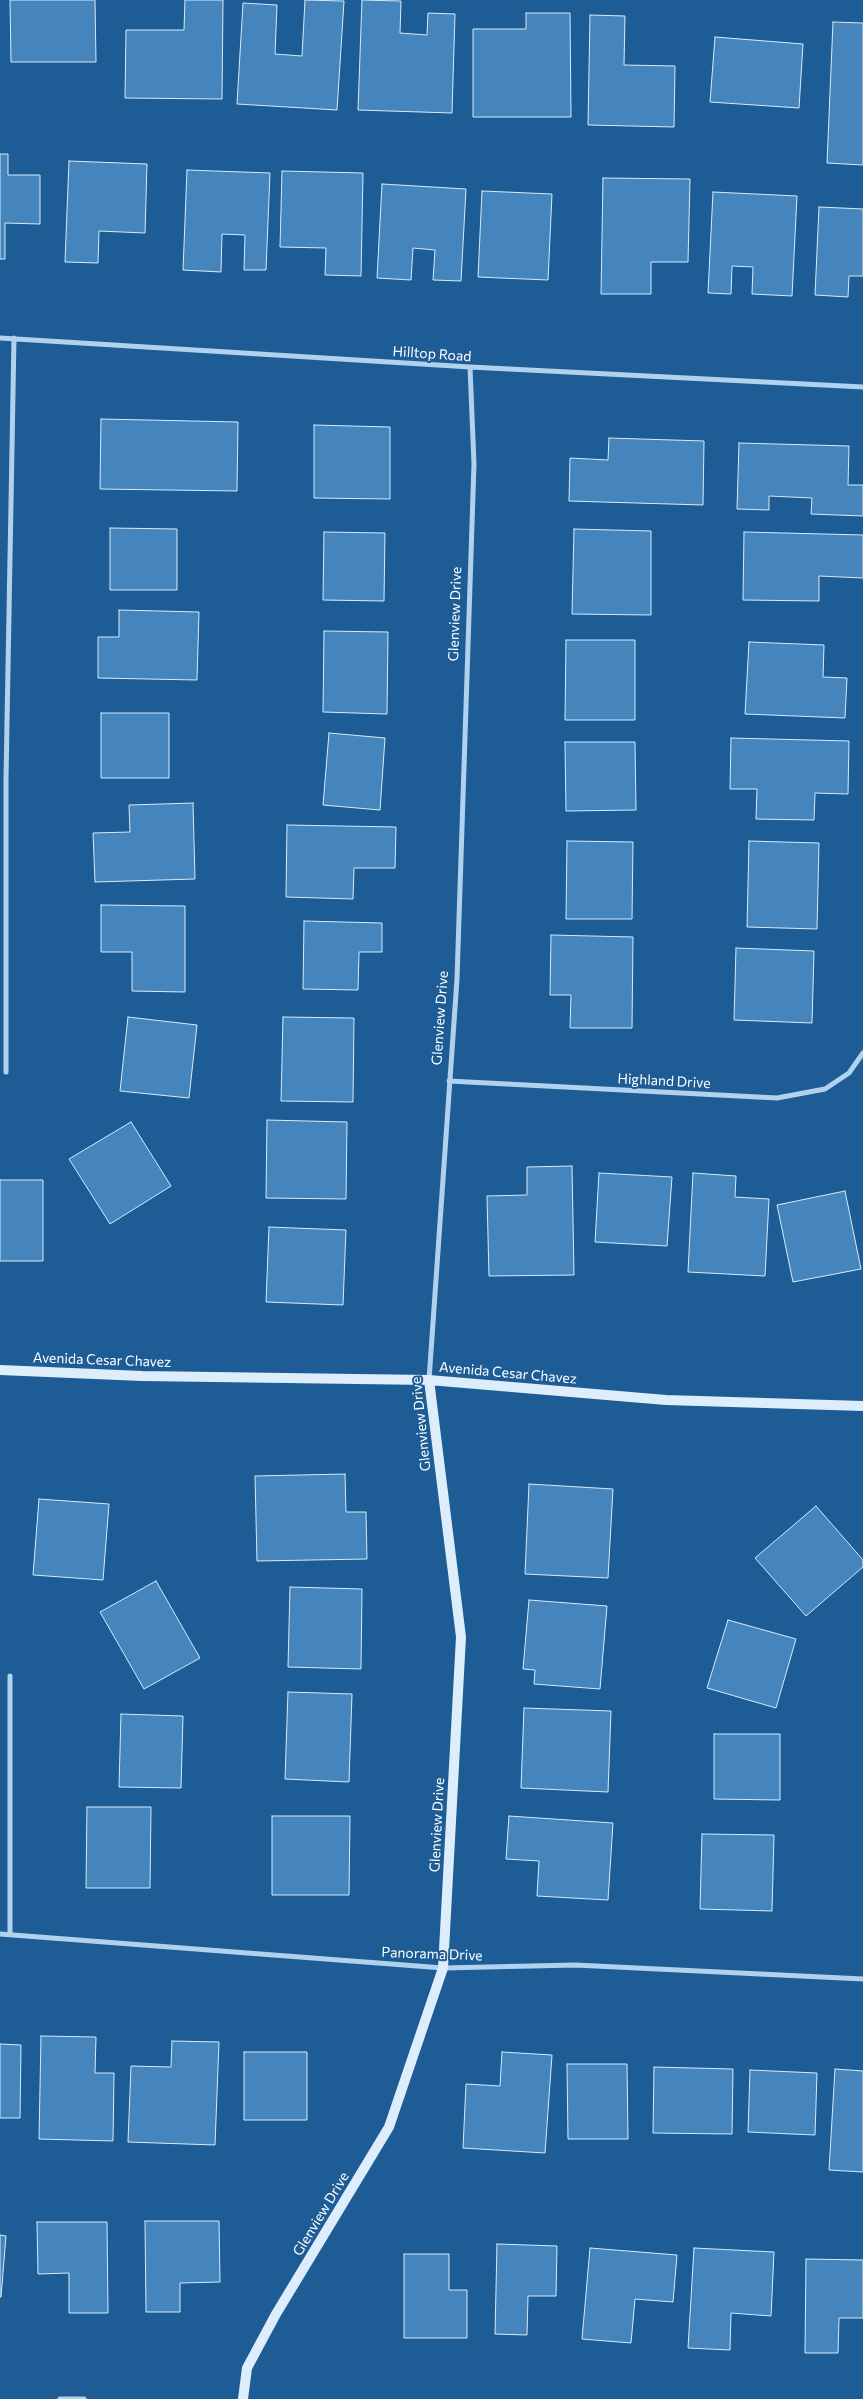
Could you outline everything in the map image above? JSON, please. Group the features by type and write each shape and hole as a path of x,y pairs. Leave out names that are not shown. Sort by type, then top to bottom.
{"street":[{"name":"Hilltop Road","path":"0,338 470,368 863,387"},
{"path":"6,1072 6,778 14,338"},
{"name":"Glenview Drive","path":"243,2399 246,2368 276,2314 389,2127 443,1968 460,1637 429,1380 457,979 474,474 470,368"},
{"name":"Highland Drive","path":"449,1081 777,1098 825,1089 849,1073 863,1053"},
{"name":"Avenida Cesar Chavez","path":"0,1370 142,1376 429,1380 666,1400 863,1406"},
{"path":"10,1676 10,1934"},
{"name":"Panorama Drive","path":"0,1934 443,1968 575,1965 863,1979"},
{"path":"60,2399 84,2399"}],"building":[{"path":"10,0 95,0 96,62 11,62"},
{"path":"185,0 223,0 222,99 125,98 126,30 184,30"},
{"path":"305,0 344,1 337,110 237,104 243,3 277,5 275,54 302,56"},
{"path":"362,0 401,1 400,33 427,35 428,13 455,14 452,113 358,110"},
{"path":"526,13 570,13 571,117 473,117 473,29 526,29"},
{"path":"590,15 625,16 624,65 675,66 674,127 588,125"},
{"path":"833,22 863,23 863,165 827,163"},
{"path":"715,37 803,44 799,108 710,102"},
{"path":"0,154 8,154 8,175 40,175 40,224 5,223 5,259 0,259"},
{"path":"69,161 147,164 145,233 99,231 98,263 65,262"},
{"path":"187,170 270,173 266,270 244,270 245,235 222,234 221,272 183,270"},
{"path":"282,171 363,173 361,276 325,275 326,248 280,247"},
{"path":"603,178 690,179 688,262 651,262 651,294 601,294"},
{"path":"382,184 466,189 461,281 433,280 435,250 413,248 411,280 377,278"},
{"path":"482,191 552,194 548,280 478,277"},
{"path":"713,192 797,196 792,296 752,294 753,267 732,266 731,294 708,293"},
{"path":"819,207 863,209 863,276 849,276 848,297 815,295"},
{"path":"101,419 238,422 237,491 100,489"},
{"path":"314,425 390,427 390,499 314,498"},
{"path":"609,438 704,441 703,505 569,501 570,458 608,460"},
{"path":"739,443 849,446 848,485 863,485 863,516 811,514 812,498 769,496 769,510 737,509"},
{"path":"110,528 177,529 177,590 110,590"},
{"path":"574,529 651,531 651,615 572,614"},
{"path":"324,532 385,533 384,601 323,600"},
{"path":"744,532 863,535 863,578 819,576 819,601 743,600"},
{"path":"119,610 199,612 197,680 98,678 98,637 119,637"},
{"path":"324,631 388,632 387,714 323,712"},
{"path":"566,640 635,640 635,720 565,720"},
{"path":"749,642 824,645 823,677 847,678 845,718 745,714"},
{"path":"101,713 169,713 169,778 101,778"},
{"path":"329,733 385,738 380,810 323,805"},
{"path":"731,738 849,741 848,794 815,793 814,820 756,819 757,789 730,789"},
{"path":"565,742 635,742 636,810 566,811"},
{"path":"193,803 195,879 95,882 93,833 130,832 129,805"},
{"path":"287,825 396,827 395,868 354,868 353,899 286,897"},
{"path":"567,841 633,842 632,919 566,919"},
{"path":"749,841 819,843 817,929 747,927"},
{"path":"101,905 185,906 185,992 132,991 132,952 101,952"},
{"path":"304,921 382,923 382,952 359,952 358,990 303,989"},
{"path":"551,935 633,937 632,1028 570,1028 571,995 550,995"},
{"path":"736,948 814,951 812,1023 734,1020"},
{"path":"128,1017 197,1025 189,1098 120,1091"},
{"path":"283,1017 354,1018 353,1102 281,1101"},
{"path":"267,1120 347,1122 346,1199 266,1198"},
{"path":"131,1122 171,1186 110,1224 69,1159"},
{"path":"572,1166 574,1275 489,1276 487,1196 527,1195 527,1167"},
{"path":"599,1173 672,1177 667,1246 595,1242"},
{"path":"693,1173 736,1176 735,1197 769,1199 765,1276 688,1272"},
{"path":"0,1180 43,1180 43,1261 0,1261"},
{"path":"845,1191 861,1269 793,1282 777,1205"},
{"path":"269,1227 346,1230 343,1305 266,1302"},
{"path":"345,1474 346,1512 366,1512 367,1559 257,1561 255,1476"},
{"path":"529,1484 613,1489 608,1578 525,1574"},
{"path":"39,1499 109,1504 103,1580 33,1575"},
{"path":"816,1506 863,1560 863,1567 806,1616 755,1558"},
{"path":"156,1581 200,1658 144,1689 100,1612"},
{"path":"290,1587 362,1589 361,1669 288,1667"},
{"path":"529,1600 607,1606 600,1689 534,1684 535,1670 523,1669"},
{"path":"728,1620 796,1639 776,1708 707,1688"},
{"path":"288,1692 352,1694 349,1782 285,1779"},
{"path":"524,1708 611,1711 608,1792 521,1788"},
{"path":"121,1714 183,1716 181,1788 119,1787"},
{"path":"714,1734 780,1734 780,1800 714,1799"},
{"path":"87,1807 151,1807 150,1888 86,1888"},
{"path":"272,1816 350,1816 349,1895 272,1895"},
{"path":"509,1816 613,1823 608,1900 537,1896 539,1861 506,1859"},
{"path":"702,1834 774,1835 772,1911 700,1909"},
{"path":"41,2036 96,2037 95,2073 114,2073 113,2141 39,2139"},
{"path":"172,2041 219,2042 215,2145 128,2142 131,2066 171,2067"},
{"path":"0,2044 21,2045 20,2118 0,2118"},
{"path":"244,2052 307,2052 307,2120 244,2120"},
{"path":"502,2052 552,2055 545,2153 463,2148 466,2084 500,2086"},
{"path":"567,2064 627,2064 628,2139 568,2139"},
{"path":"654,2067 733,2069 732,2134 653,2133"},
{"path":"835,2069 863,2071 863,2172 829,2170"},
{"path":"750,2070 817,2073 815,2135 748,2132"},
{"path":"145,2221 219,2221 220,2282 180,2283 180,2312 146,2312"},
{"path":"37,2222 107,2222 108,2313 69,2313 69,2273 38,2274"},
{"path":"0,2235 6,2236 1,2297 0,2297"},
{"path":"497,2244 557,2246 556,2296 528,2296 527,2335 495,2334"},
{"path":"590,2248 677,2255 673,2302 635,2299 631,2343 582,2339"},
{"path":"694,2248 774,2252 771,2316 731,2313 730,2350 688,2348"},
{"path":"404,2254 449,2254 449,2290 467,2290 467,2338 404,2338"},
{"path":"806,2259 863,2260 863,2318 839,2318 838,2353 805,2353"}]}
